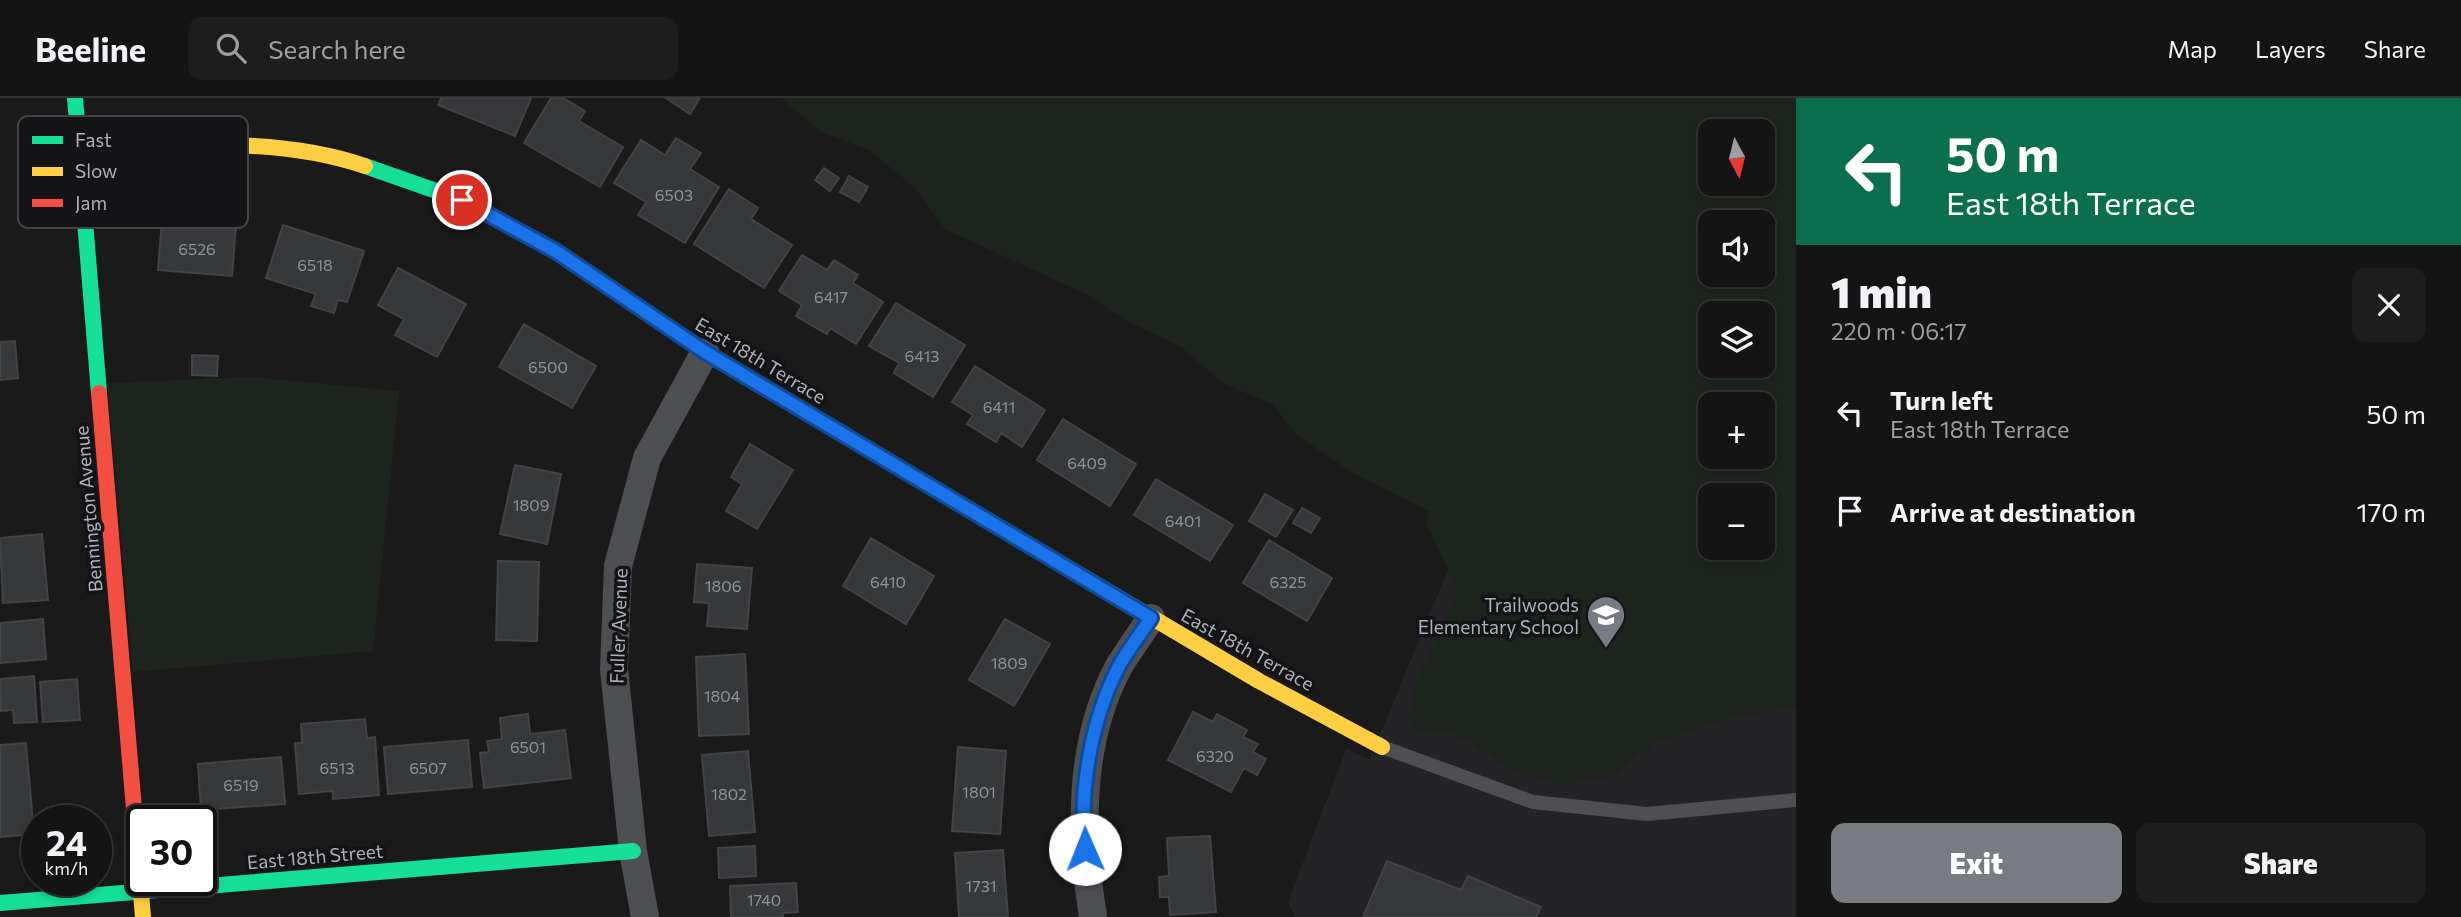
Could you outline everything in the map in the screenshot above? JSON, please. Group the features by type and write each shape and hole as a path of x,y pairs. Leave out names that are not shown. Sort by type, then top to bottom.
{"street":[{"name":"Bennington Avenue","path":"75,98 76,116"},
{"name":"East 18th Terrace","path":"248,147 335,156 462,200 557,252 705,352 1151,618 1259,681 1382,747"},
{"name":"Bennington Avenue","path":"85,228 134,805"},
{"name":"Fuller Avenue","path":"645,917 633,850 614,669 618,566 647,458 705,352"},
{"path":"1093,917 1083,831 1087,771 1098,721 1118,669 1151,618"},
{"name":"East 18th Street","path":"217,885 633,850"},
{"name":"East 18th Street","path":"0,903 126,892"},
{"name":"Bennington Avenue","path":"141,896 143,917"}],"lane":[{"path":"1382,747 1533,802 1647,814 1796,800"}],"shaded area":[{"path":"781,98 1796,98 1796,708 1726,719 1653,744 1615,776 1564,785 1517,773 1455,734 1417,732 1408,714 1420,674 1458,590 1426,523 1429,511 1351,472 1298,436 1272,404 1224,384 1181,347 1127,321 1090,296 945,229 914,187 869,150 821,132"},
{"path":"251,377 399,391 373,651 133,672 107,383"},
{"name":"Trailwoods Elementary School","path":"1796,474 1796,917 1295,917 1288,902 1346,749 1370,759 1457,548 1698,495 1698,560 1775,560 1775,483 1755,483"}],"building":[{"path":"441,98 531,98 515,136 438,105"},
{"path":"551,98 563,98 585,111 579,121 623,147 600,187 524,143"},
{"path":"666,98 700,98 690,114"},
{"path":"676,138 701,153 690,169 719,187 685,243 638,215 646,202 614,183 641,140 665,155"},
{"path":"824,168 839,178 830,191 815,180"},
{"path":"849,176 868,187 859,202 840,192"},
{"path":"729,189 758,208 751,219 792,245 764,288 694,244"},
{"path":"283,225 364,251 347,302 338,300 334,313 311,306 316,294 266,278"},
{"path":"161,228 236,228 232,276 158,270"},
{"path":"802,255 827,270 834,260 858,275 853,283 883,302 856,344 830,328 827,334 796,316 802,305 779,291"},
{"path":"398,268 466,304 437,357 395,335 404,319 378,305"},
{"path":"896,303 965,345 933,397 894,373 899,363 869,346"},
{"path":"524,324 596,366 572,408 499,367"},
{"path":"15,341 18,378 0,380 0,342"},
{"path":"192,355 218,356 217,376 192,375"},
{"path":"975,366 1045,410 1022,447 1001,433 996,442 967,424 973,415 952,402"},
{"path":"1063,419 1136,464 1110,506 1037,460"},
{"path":"750,444 793,470 757,529 726,511 742,484 731,477"},
{"path":"515,465 561,474 547,544 500,534"},
{"path":"1156,479 1233,525 1210,561 1134,515"},
{"path":"1265,494 1293,510 1276,537 1249,521"},
{"path":"1302,508 1320,518 1311,533 1293,523"},
{"path":"42,534 48,600 3,603 0,538"},
{"path":"871,538 934,576 906,624 843,586"},
{"path":"1269,540 1332,578 1307,621 1243,583"},
{"path":"498,561 539,562 537,641 496,640"},
{"path":"697,564 752,568 747,629 707,626 709,603 694,602"},
{"path":"43,619 46,659 0,663 0,623"},
{"path":"1005,619 1050,644 1014,706 969,680"},
{"path":"745,654 749,734 699,736 696,657"},
{"path":"34,676 37,722 14,723 13,710 1,711 0,679"},
{"path":"77,679 80,720 43,722 40,682"},
{"path":"1193,712 1213,722 1217,714 1247,730 1243,737 1258,744 1253,752 1266,759 1257,775 1244,768 1231,792 1168,760"},
{"path":"528,714 530,734 565,730 571,778 484,788 480,753 489,752 487,741 502,739 500,718"},
{"path":"365,719 367,738 375,737 379,795 333,799 333,791 299,794 295,743 302,743 301,724"},
{"path":"468,740 472,787 388,794 384,747"},
{"path":"26,743 31,805 21,805 21,835 0,837 0,745"},
{"path":"958,747 1006,751 1000,834 952,831"},
{"path":"748,751 755,832 709,836 702,755"},
{"path":"281,757 285,804 217,809 217,805 201,805 198,764"},
{"path":"1210,836 1216,912 1170,915 1169,897 1160,897 1159,877 1169,876 1167,838"},
{"path":"755,846 756,876 719,878 718,848"},
{"path":"1003,850 1008,917 959,917 955,853"},
{"path":"1387,861 1461,890 1468,876 1541,907 1536,917 1363,917"},
{"path":"796,883 798,912 783,913 783,917 731,917 730,886"}],"traffic: fast":[{"path":"75,98 76,116"},
{"path":"365,166 462,200 557,252 705,352 871,451"},
{"path":"86,228 99,393"},
{"path":"0,903 633,851"}],"traffic: slow":[{"path":"248,146 330,156 365,166"},
{"path":"871,451 1259,681 1382,747"},
{"path":"141,896 143,917"}],"traffic: jam":[{"path":"99,393 134,805"}],"place":[{"name":"Trailwoods Elementary School","path":"1606,649"}],"route":[{"path":"462,200 557,252 705,352 1151,618 1118,669 1098,721 1087,771 1083,831 1085,849"}]}
